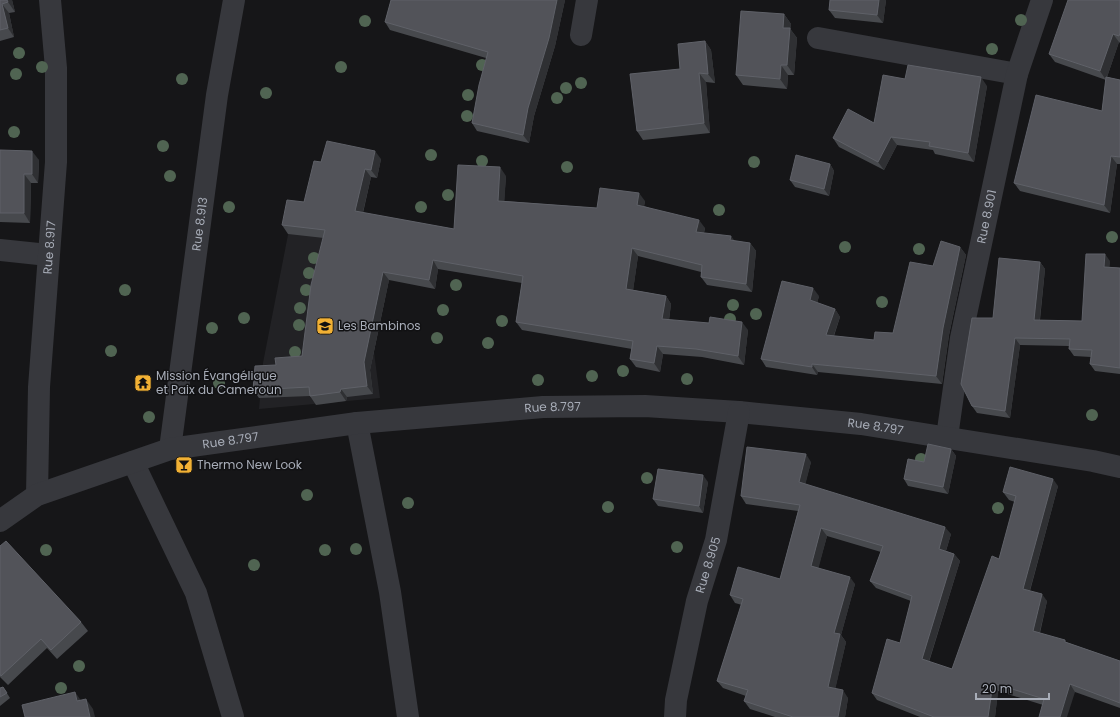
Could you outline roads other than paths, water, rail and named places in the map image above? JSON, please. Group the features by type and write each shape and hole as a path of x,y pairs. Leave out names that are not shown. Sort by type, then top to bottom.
{"street":[{"name":"Rue 8.917","path":"38,495 39,387 56,162 56,68 50,0"},
{"name":"Rue 8.913","path":"170,449 215,103 234,0"},
{"path":"581,35 587,0"},
{"name":"Rue 8.901","path":"947,437 961,338 1017,74 1042,0"},
{"path":"818,38 1017,74"},
{"path":"0,250 48,254"},
{"name":"Rue 8.797","path":"0,521 38,495 170,449 357,423 543,407 645,406 739,412 861,424 1093,461 1120,467"},
{"name":"Rue 8.905","path":"675,717 676,700 697,601 716,540 739,412"},
{"path":"357,423 390,592 408,717"},
{"path":"133,462 196,593 233,717"}],"place":[{"name":"Les Bambinos","path":"325,326"},
{"name":"Mission Évangélique et Paix du Cameroun","path":"143,383"},
{"name":"Thermo New Look","path":"184,465"}]}
